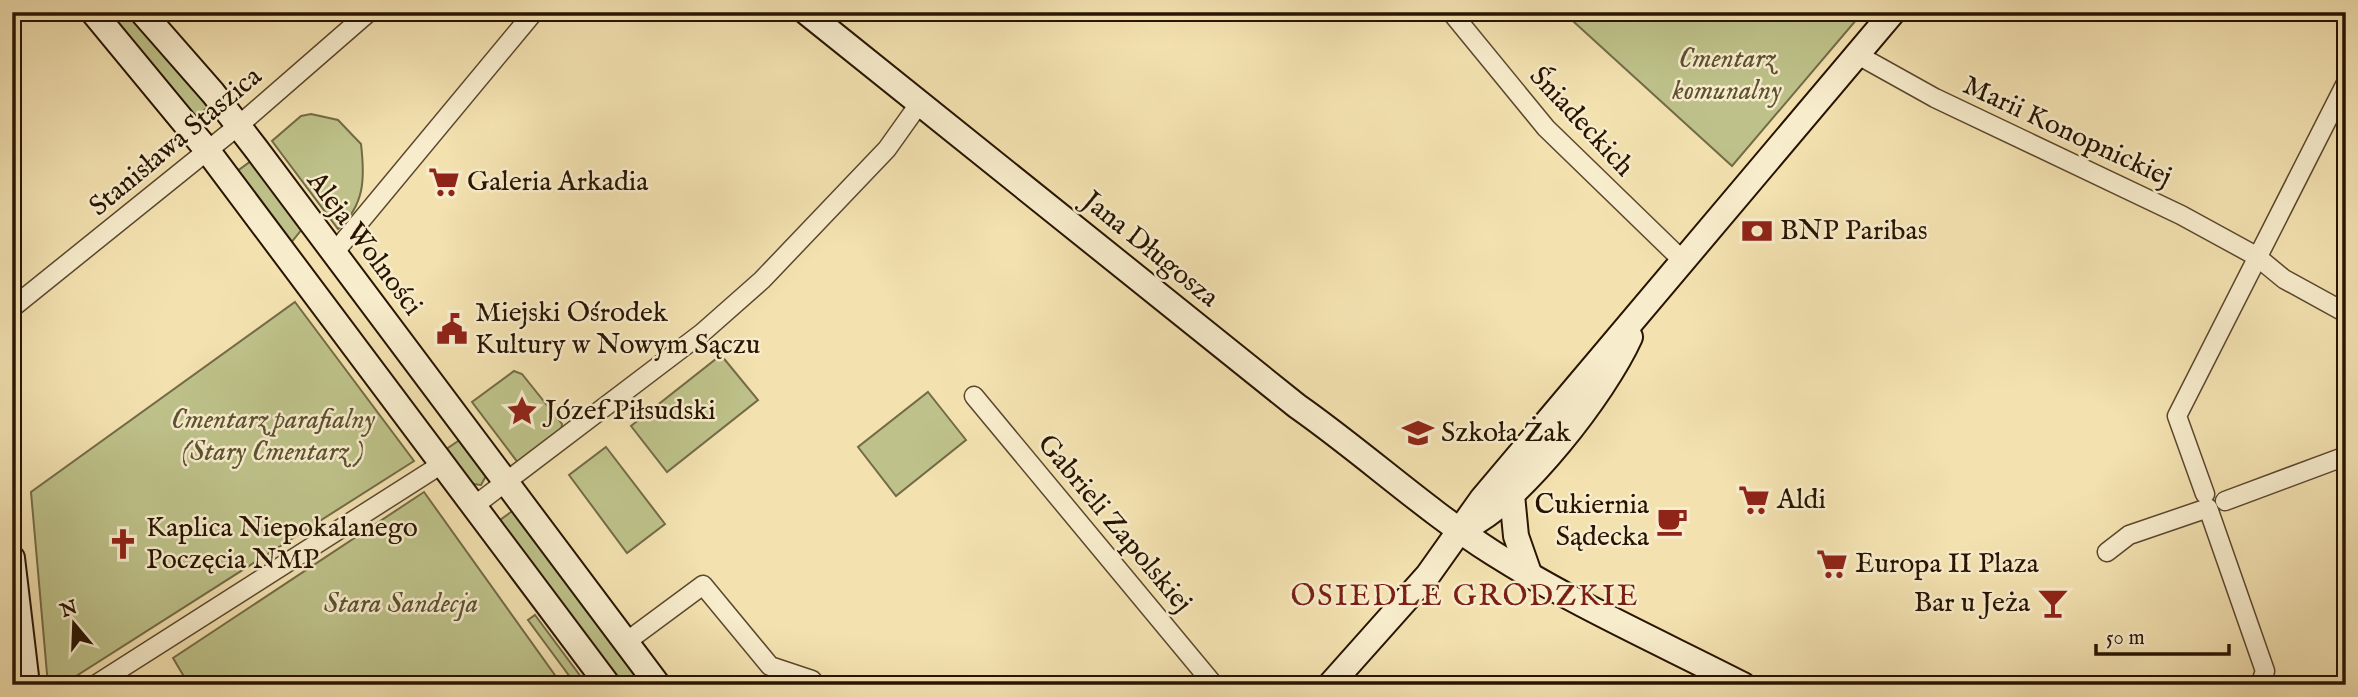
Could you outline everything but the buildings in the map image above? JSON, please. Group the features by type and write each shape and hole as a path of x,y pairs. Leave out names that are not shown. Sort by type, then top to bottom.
{"street":[{"path":"93,12 207,150 608,685"},
{"name":"Aleja Wolności","path":"142,12 239,126 658,685"},
{"name":"Stanisława Staszica","path":"12,308 239,126 369,12"},
{"path":"334,253 404,172 534,12"},
{"name":"Jana Długosza","path":"806,12 1297,406 1340,436 1460,531 1530,576 1743,685"},
{"name":"Śniadeckich","path":"1451,12 1546,128 1682,260"},
{"path":"1330,685 1428,575 1482,499 1893,12"},
{"name":"Marii Konopnickiej","path":"1856,54 1935,98 2170,209 2256,256 2284,279 2346,313"},
{"path":"2205,494 2177,416 2346,83"},
{"path":"474,506 702,333 762,280 887,149 919,104"},
{"path":"1460,531 1496,510 1512,495 1580,417 1616,367 1645,305"},
{"name":"Gabrieli Zapolskiej","path":"974,396 1214,685"},
{"path":"2225,501 2346,456"},
{"path":"95,685 442,464"},
{"path":"1512,495 1516,536 1530,576"},
{"path":"2107,552 2129,535 2208,508 2265,671 2260,685"},
{"path":"12,558 27,685"},
{"path":"626,642 703,585 770,666 812,680 816,685"}],"green space":[{"path":"105,12 132,12 210,105 195,118"},
{"name":"Cmentarz komunalny","path":"1563,12 1863,12 1732,166"},
{"path":"311,114 338,120 361,144 361,190 354,210 338,229 272,141 301,116"},
{"path":"251,161 302,229 290,244 236,172"},
{"name":"Cmentarz parafialny (Stary Cmentarz)","path":"295,302 414,461 62,685 48,685 31,492"},
{"path":"721,355 758,400 667,472 631,426"},
{"path":"514,371 522,374 562,424 561,432 519,464 472,402"},
{"path":"928,392 966,440 896,496 858,447"},
{"path":"461,439 487,474 481,485 473,484 445,450"},
{"path":"606,447 665,524 627,553 569,475"},
{"name":"Stara Sandecja","path":"424,492 562,685 189,685 173,658"},
{"path":"515,509 647,685 623,685 500,520"},
{"path":"535,615 587,685 576,685 528,620"}],"place":[{"name":"Galeria Arkadia","path":"444,182"},
{"name":"BNP Paribas","path":"1757,231"},
{"name":"Miejski Ośrodek Kultury w Nowym Sączu","path":"452,329"},
{"name":"Józef Piłsudski","path":"522,411"},
{"name":"Szkoła Żak","path":"1418,433"},
{"name":"Aldi","path":"1754,500"},
{"name":"Cukiernia Sądecka","path":"1672,521"},
{"name":"Kaplica Niepokalanego Poczęcia NMP","path":"123,544"},
{"name":"Europa II Plaza","path":"1832,564"},
{"name":"Bar u Jeża","path":"2053,603"}],"district":[{"name":"OSIEDLE GRODZKIE","path":"1465,597"}]}
